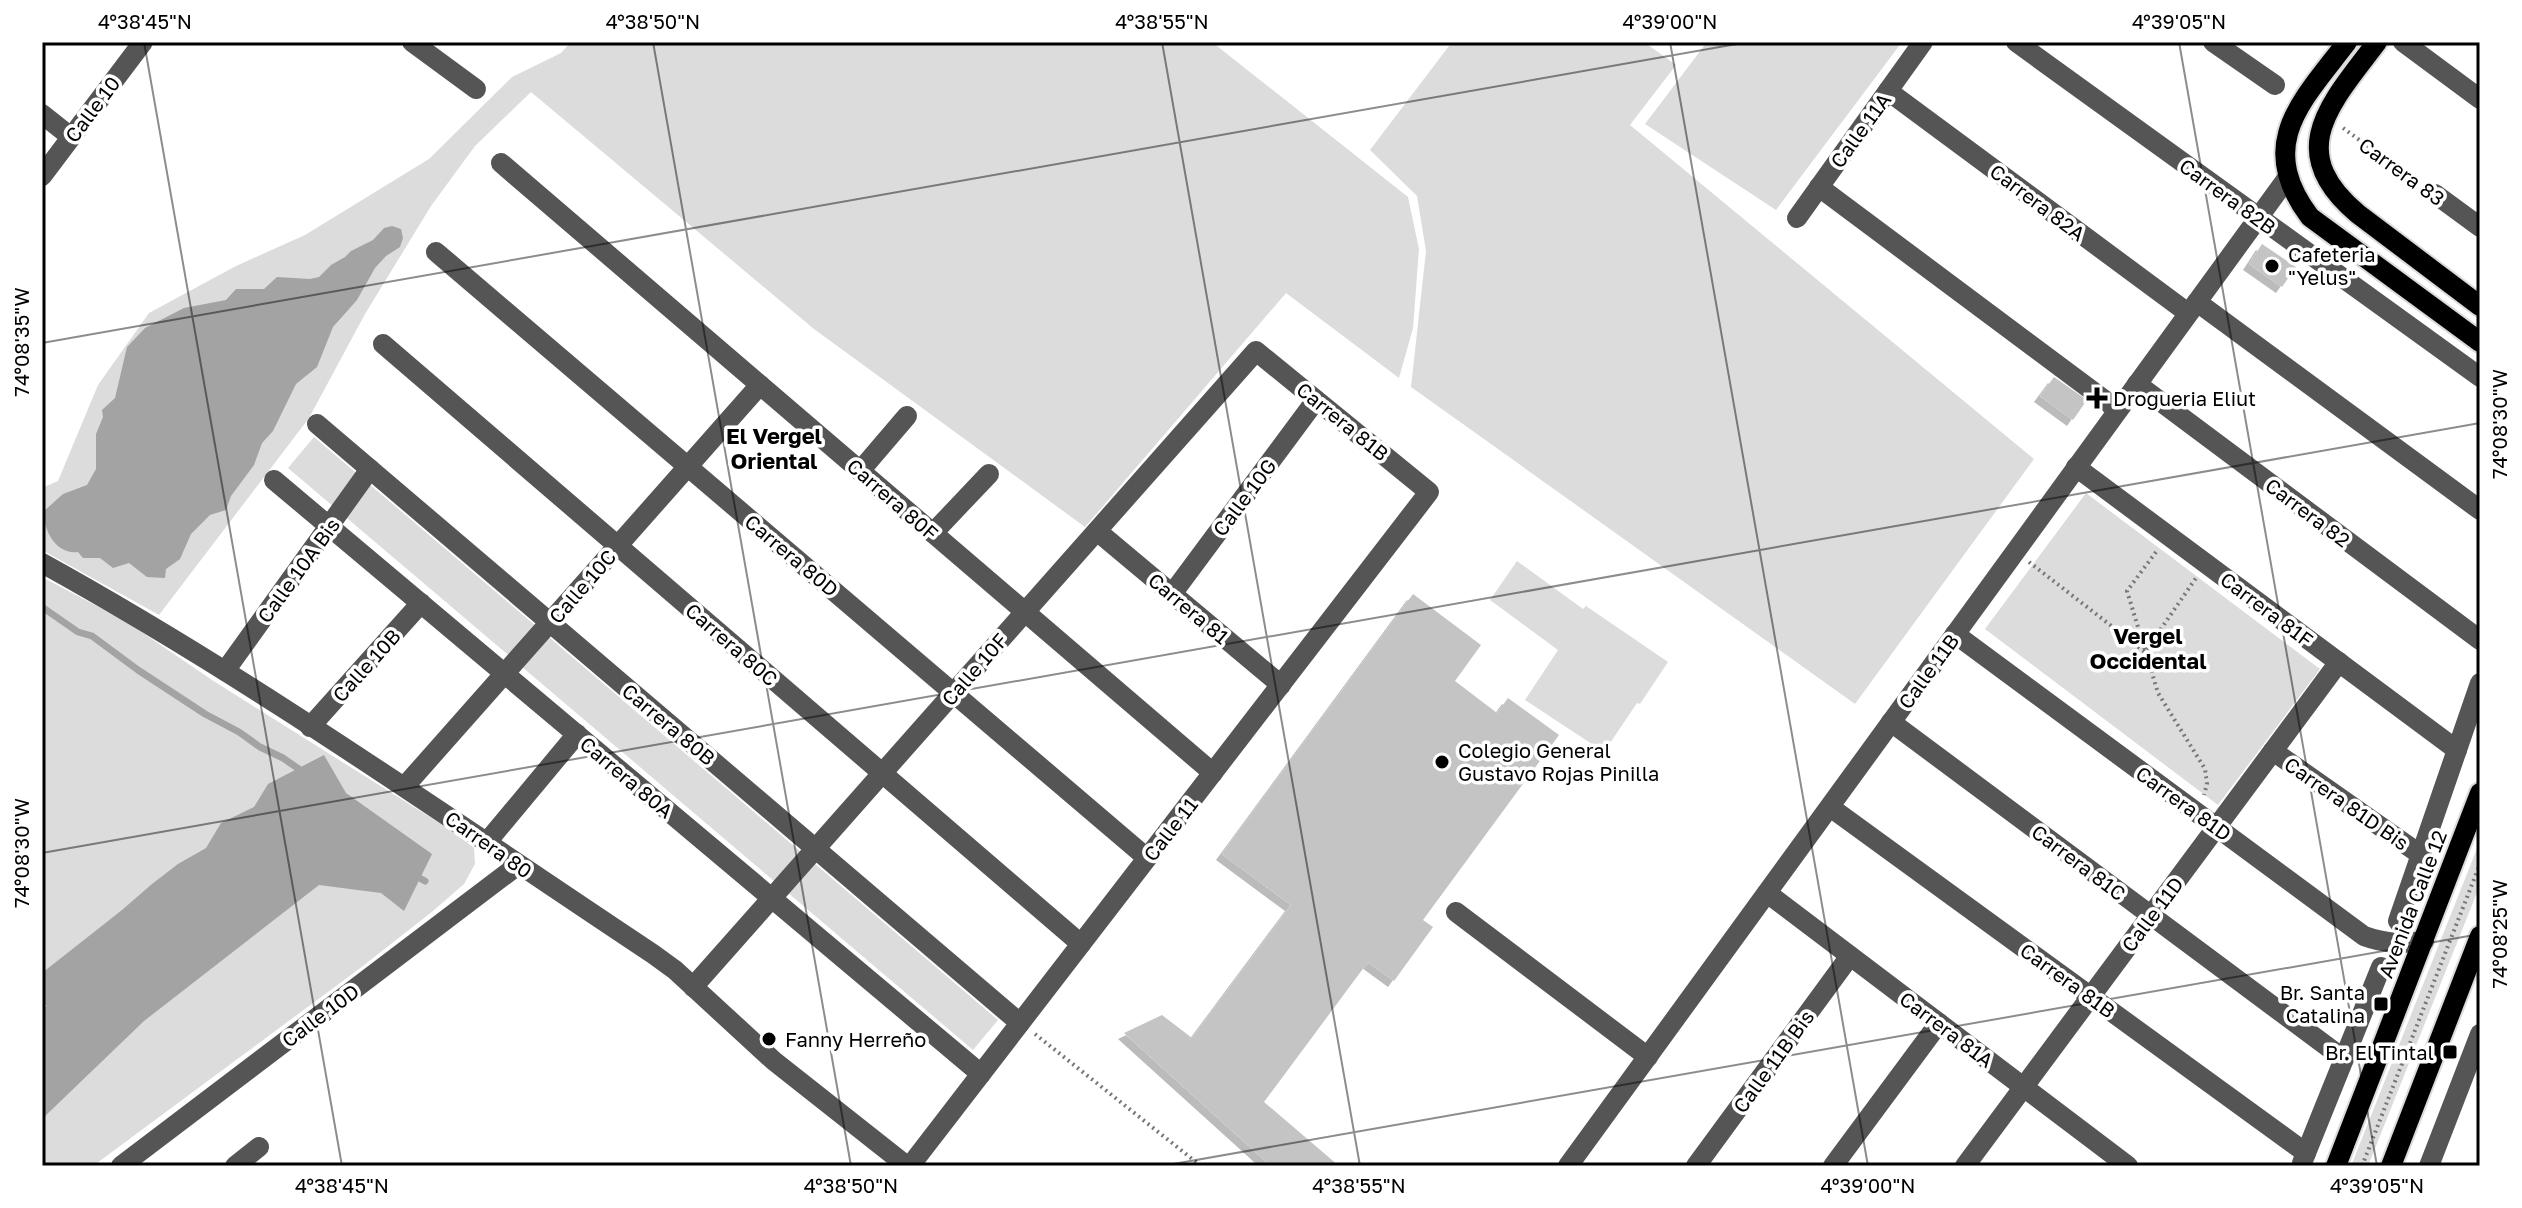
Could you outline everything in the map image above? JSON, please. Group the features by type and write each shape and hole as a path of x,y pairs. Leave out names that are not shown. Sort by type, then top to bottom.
{"main road":[{"path":"2347,42 2291,120 2285,141 2288,177 2296,198 2310,217 2480,342"},
{"path":"2377,42 2325,115 2319,133 2325,179 2339,199 2480,306"},
{"name":"Avenida Calle 12","path":"2336,1166 2480,793"},
{"path":"2391,1166 2480,936"}],"street":[{"name":"Calle 10","path":"42,176 143,42"},
{"path":"412,42 476,89"},
{"name":"Calle 11A","path":"1797,218 1923,42"},
{"name":"Carrera 82B","path":"2016,42 2480,377"},
{"path":"2213,42 2275,85"},
{"path":"2403,42 2480,99"},
{"name":"Carrera 82A","path":"1888,91 2480,510"},
{"path":"42,114 71,137"},
{"name":"Carrera 80F","path":"501,163 1213,773"},
{"name":"Calle 11B","path":"1568,1166 2288,177"},
{"path":"1819,187 2118,410"},
{"name":"Carrera 83","path":"2435,194 2480,227"},
{"name":"Carrera 80D","path":"436,252 1147,858"},
{"name":"Carrera 80C","path":"383,344 1081,944"},
{"name":"Carrera 81B","path":"1256,351 1429,492"},
{"name":"Calle 10F","path":"693,987 1256,351"},
{"name":"Carrera 82","path":"2137,384 2480,640"},
{"name":"Calle 10C","path":"405,786 760,385"},
{"name":"Calle 10G","path":"1172,594 1316,400"},
{"path":"860,471 907,416"},
{"name":"Carrera 80B","path":"317,424 1020,1023"},
{"name":"Carrera 81F","path":"2076,467 2457,750"},
{"name":"Calle 10A Bis","path":"225,671 370,469"},
{"path":"933,533 989,474"},
{"name":"Carrera 80A","path":"274,480 981,1074"},
{"name":"Calle 11","path":"908,1166 1429,492"},
{"name":"Carrera 81","path":"1097,531 1281,685"},
{"name":"Carrera 80","path":"42,563 121,607 405,786 653,954 774,1061 908,1166"},
{"name":"Calle 10B","path":"310,727 421,603"},
{"name":"Carrera 81D","path":"1955,634 2364,936 2384,943 2424,941"},
{"name":"Calle 11D","path":"1965,1166 2339,662"},
{"path":"2398,921 2480,683"},
{"name":"Carrera 81C","path":"1891,722 2344,1059"},
{"path":"487,842 577,734"},
{"name":"Carrera 81D Bis","path":"2273,751 2421,855"},
{"name":"Carrera 81B","path":"1830,807 2091,997 2303,1160"},
{"name":"Calle 10D","path":"121,1166 518,865"},
{"name":"Carrera 81A","path":"1767,893 2128,1166"},
{"path":"1456,912 1648,1057"},
{"name":"Calle 11B Bis","path":"1696,1166 1850,956"},
{"path":"2303,1160 2381,967"},
{"path":"1833,1166 1939,1023"},
{"path":"2429,1166 2480,1034"},
{"path":"235,1166 259,1147"}],"path":[{"name":"Carrera 83","path":"2325,115 2435,194"},
{"path":"2162,544 2127,591 2158,693 2205,769 2207,784 2202,801"},
{"path":"2027,561 2145,652"},
{"path":"2145,652 2200,572"},
{"path":"2362,1166 2480,864"},
{"path":"1020,1023 1201,1166"}],"shaded area":[{"path":"571,42 1212,42 1408,197 1419,249 1413,328 1399,378 1286,293 1085,527 814,329 531,92 475,146 431,206 365,314 309,418 159,615 42,550 42,488 58,481 98,385 149,313 236,266 305,235 429,159 512,77 561,53"},
{"path":"1452,42 1644,42 1676,65 1630,125 2034,459 1855,704 1411,387 1426,251 1417,196 1370,150"},
{"path":"1707,42 1902,42 1776,210 1645,124"},
{"path":"392,226 401,229 403,238 400,247 375,268 357,300 333,327 317,367 296,384 273,431 262,443 254,465 231,496 226,510 210,515 191,534 180,559 166,569 165,578 147,577 129,563 113,568 100,558 83,558 78,552 63,550 52,540 44,511 63,494 87,485 96,469 96,434 103,417 102,410 115,398 127,347 145,328 184,308 226,300 236,289 264,289 277,277 319,277 351,251 373,240 384,228"},
{"path":"314,437 998,1020 973,1050 288,468"},
{"path":"2086,493 2320,669 2218,805 1985,629"},
{"path":"1517,561 1583,609 1586,606 1668,662 1604,752 1525,700 1558,650 1490,600"},
{"path":"42,577 127,622 212,680 460,836 474,848 475,864 464,884 433,911 93,1166 42,1166"},
{"path":"324,755 346,793 432,854 404,911 381,893 319,885 144,1021 42,1119 42,1009 47,1005 42,1005 42,973 178,864 206,848 221,823 254,807 268,784"},
{"path":"2480,841 2480,885 2368,1166 2351,1166"}],"building":[{"name":"Cafeteria \"Yelus\"","path":"2262,244 2296,267 2282,287 2249,264"},
{"path":"2054,377 2087,400 2073,420 2040,396"},
{"path":"1413,594 1481,645 1455,681 1497,713 1508,698 1559,735 1423,920 1433,927 1394,981 1368,962 1264,1102 1339,1166 1271,1166 1124,1033 1162,1015 1192,1038 1291,905 1222,854"}],"waterway":[{"path":"42,607 78,632 92,636 205,714 306,774"},
{"path":"412,874 425,881"}],"place":[{"name":"Cafeteria \"Yelus\"","path":"2272,266"},
{"name":"Drogueria Eliut","path":"2097,398"},
{"name":"Colegio General Gustavo Rojas Pinilla","path":"1442,762"},
{"name":"Br. Santa Catalina","path":"2381,1004"},
{"name":"Fanny Herreño","path":"769,1039"},
{"name":"Br. El Tintal","path":"2450,1052"}],"district":[{"name":"El Vergel Oriental","path":"774,448"},
{"name":"Vergel Occidental","path":"2148,648"}]}
